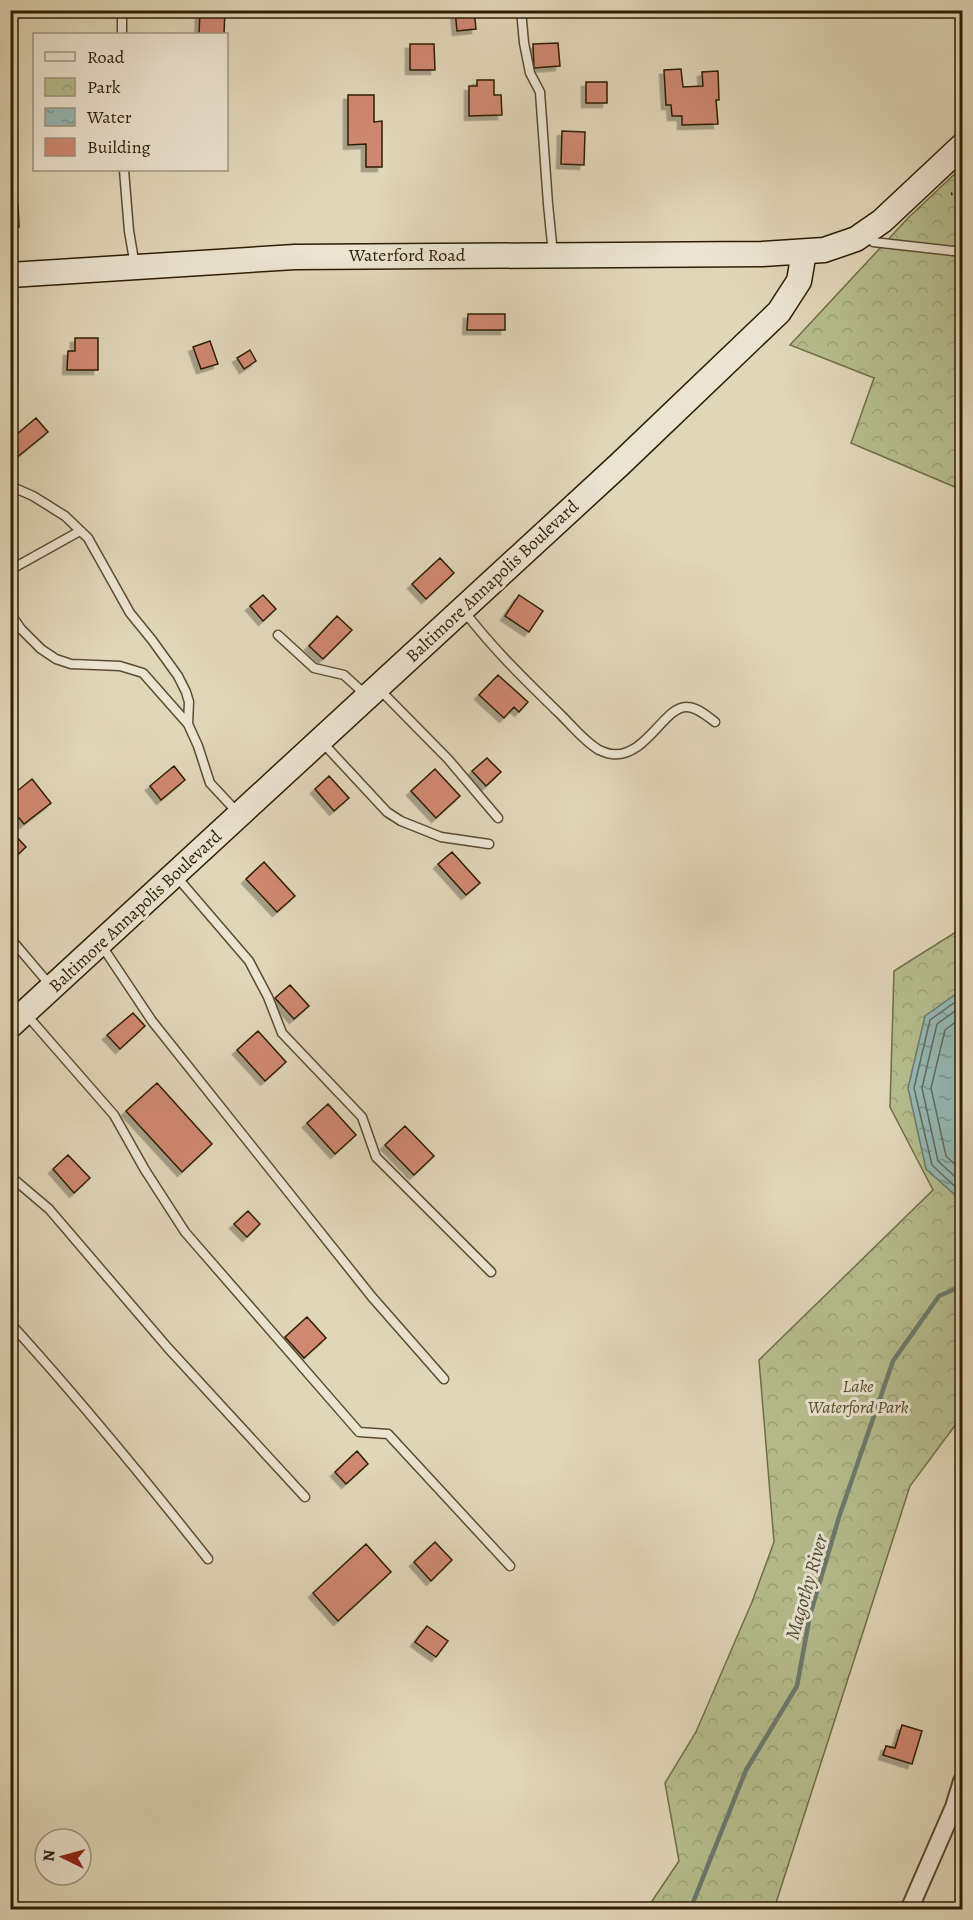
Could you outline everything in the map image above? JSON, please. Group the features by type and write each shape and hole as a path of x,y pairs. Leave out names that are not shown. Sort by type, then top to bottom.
{"street":[{"path":"804,252 824,250 840,245 867,232 882,221 963,146"},
{"name":"Waterford Road","path":"10,275 295,257 804,252"},
{"name":"Baltimore Annapolis Boulevard","path":"16,1018 52,988 619,465 779,312 799,281 804,252"},
{"path":"909,1910 963,1781"}],"lane":[{"path":"122,10 122,33"},
{"path":"521,10 530,73 540,92 553,254"},
{"path":"124,171 129,231 135,267"},
{"path":"867,232 873,242 963,252"},
{"path":"10,486 65,516 88,538 130,614 178,676 189,702 188,724"},
{"path":"10,570 80,531"},
{"path":"462,609 479,631 546,700 587,741 600,750 612,754 627,753 637,747 676,710 685,706 694,708 715,722"},
{"path":"10,613 21,629 41,650 56,659 71,664 120,666 143,673 188,724 210,783 240,814"},
{"path":"278,635 314,668 344,675 372,692 447,759 498,818"},
{"path":"320,740 387,812 401,821 441,837 489,844"},
{"path":"175,874 249,961 268,997 282,1033 362,1117 376,1157 491,1272"},
{"path":"10,938 52,988"},
{"path":"100,943 159,1030 372,1297 444,1379"},
{"path":"16,1018 114,1115 145,1170 185,1232 359,1432 388,1434 510,1566"},
{"path":"10,1176 49,1209 168,1348 305,1497"},
{"path":"12,1326 57,1374 126,1456 208,1559"}],"path":[{"path":"951,194 963,192"}],"green space":[{"path":"962,167 962,490 851,443 874,378 790,345 908,218"},
{"name":"Lake Waterford Park","path":"962,928 962,1416 910,1486 774,1909 646,1910 679,1861 665,1783 696,1732 752,1602 774,1542 759,1360 933,1190 890,1107 894,971"}],"water":[{"path":"962,992 962,1201 926,1169 908,1088 925,1016"}],"building":[{"path":"200,10 225,10 224,33 199,33"},
{"path":"455,10 474,10 476,29 457,31"},
{"path":"558,43 560,66 534,68 533,44"},
{"path":"410,44 434,44 435,70 410,70"},
{"path":"681,69 683,87 703,86 702,72 718,71 719,100 716,100 718,124 682,125 682,116 672,116 671,105 666,105 664,70"},
{"path":"477,80 494,80 494,95 501,95 502,115 469,116 469,86 477,86"},
{"path":"586,82 607,82 607,103 586,103"},
{"path":"348,95 374,95 374,122 382,121 382,167 366,167 366,144 348,145"},
{"path":"562,131 585,132 584,165 561,164"},
{"path":"10,204 18,204 19,227 10,227"},
{"path":"468,314 505,314 505,330 467,330"},
{"path":"75,338 98,338 98,370 67,370 68,351 75,351"},
{"path":"210,341 218,364 201,369 193,347"},
{"path":"250,350 256,361 244,369 237,358"},
{"path":"36,418 48,432 10,463 10,440"},
{"path":"440,558 454,573 426,599 412,584"},
{"path":"263,595 276,609 263,621 250,606"},
{"path":"519,595 543,611 529,632 505,616"},
{"path":"337,616 352,630 323,659 309,646"},
{"path":"498,675 528,702 519,712 514,707 504,718 479,695"},
{"path":"487,758 501,772 486,786 472,771"},
{"path":"174,766 185,780 161,800 150,786"},
{"path":"435,769 460,796 436,818 411,791"},
{"path":"329,776 349,798 334,811 315,789"},
{"path":"32,779 51,803 24,824 10,807 10,797"},
{"path":"10,830 26,847 10,862"},
{"path":"452,852 480,883 466,895 438,864"},
{"path":"264,862 295,896 277,912 246,879"},
{"path":"290,985 309,1006 294,1019 275,998"},
{"path":"133,1013 145,1026 120,1049 107,1035"},
{"path":"258,1031 286,1062 265,1081 237,1050"},
{"path":"157,1083 212,1144 182,1172 126,1111"},
{"path":"328,1104 356,1135 335,1154 307,1123"},
{"path":"405,1126 434,1156 414,1175 385,1145"},
{"path":"68,1155 90,1178 74,1193 53,1169"},
{"path":"248,1211 260,1224 247,1237 234,1224"},
{"path":"307,1317 326,1338 304,1358 285,1337"},
{"path":"357,1451 368,1464 346,1484 335,1472"},
{"path":"435,1542 452,1560 431,1581 414,1562"},
{"path":"366,1544 391,1572 338,1621 313,1593"},
{"path":"427,1626 448,1641 436,1657 415,1642"},
{"path":"902,1725 922,1731 912,1764 883,1755 886,1746 895,1748"},
{"path":"834,1904 847,1910 831,1910"}],"waterway":[{"name":"Magothy River","path":"690,1910 746,1770 797,1686 810,1615 839,1517 893,1361 939,1296 962,1286"}]}
